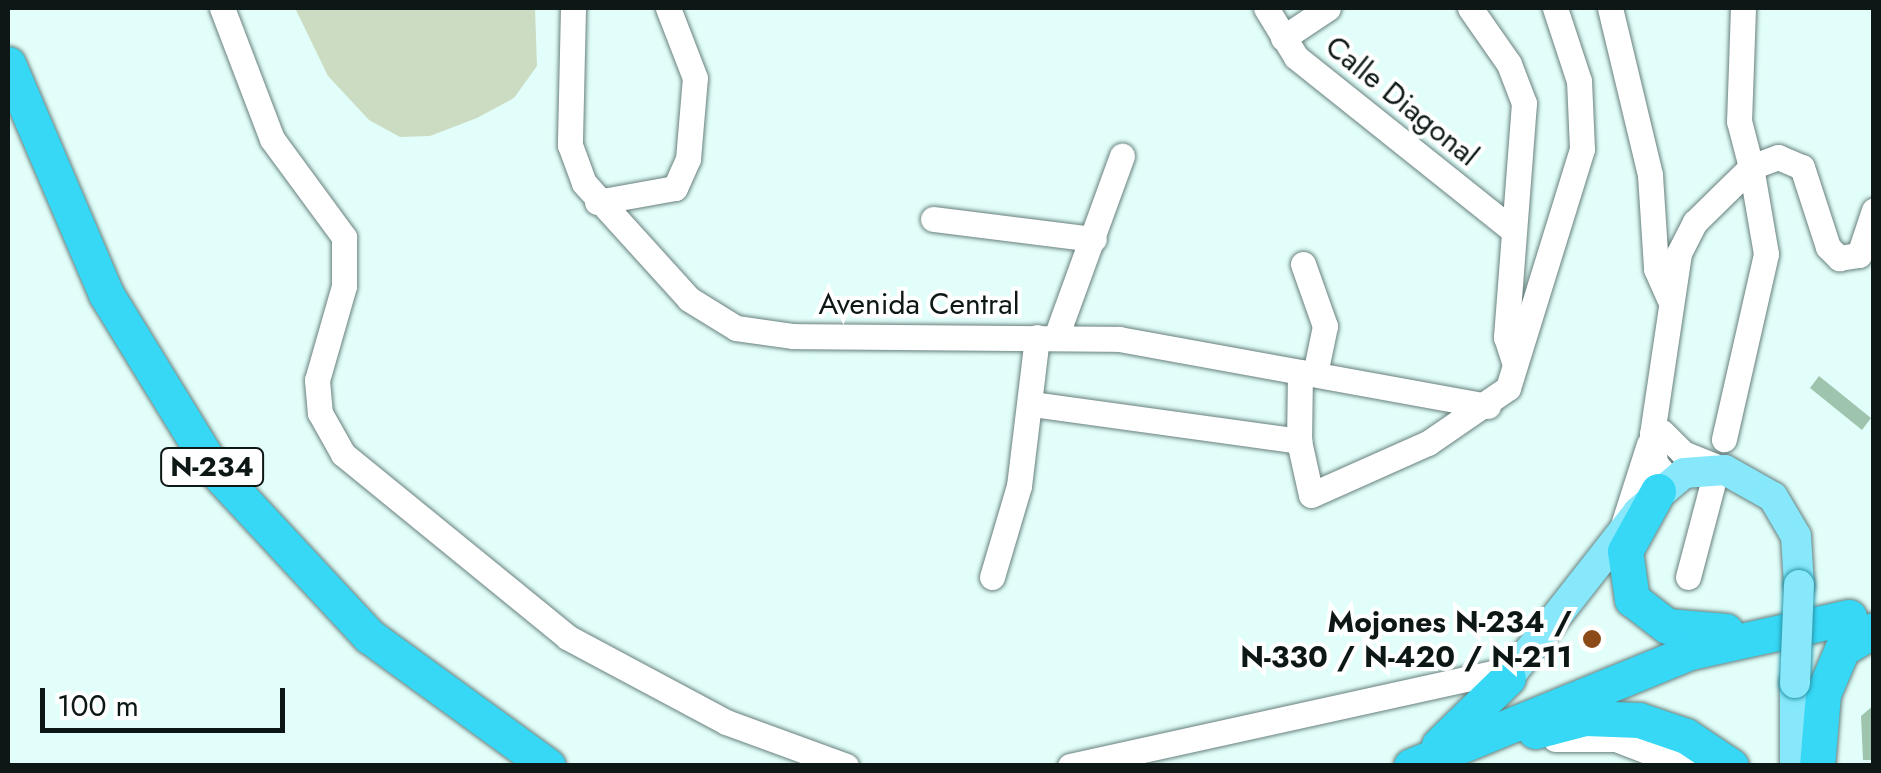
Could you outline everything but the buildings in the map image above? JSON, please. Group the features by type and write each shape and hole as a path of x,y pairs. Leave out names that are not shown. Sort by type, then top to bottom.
{"highway":[{"name":"N-234","path":"8,64 106,294 212,467 368,636 548,766"},
{"path":"1664,486 1624,562 1632,599 1651,619 1706,633 1865,620"},
{"path":"1418,763 1690,652 1865,620"},
{"path":"1817,766 1823,694 1842,649 1865,620"},
{"path":"1418,763 1508,678"},
{"path":"1466,741 1619,717 1670,728 1731,766"}],"main road":[{"path":"1508,678 1664,486 1697,469 1721,465 1782,506 1796,536 1799,585 1795,766"}],"street":[{"path":"222,8 272,139 344,237 344,286 316,380 320,413 343,454 567,637 726,722 846,766"},
{"name":"Avenida Central","path":"573,8 570,145 597,202 689,300 736,328 793,336 1120,339 1488,406"},
{"path":"597,202 675,188 688,159 694,78 668,8"},
{"name":"Calle Diagonal","path":"1266,8 1283,38 1514,230"},
{"path":"1283,38 1328,8"},
{"path":"1470,8 1509,64 1524,102 1526,159 1514,230 1506,336 1515,365"},
{"path":"1303,264 1325,326 1308,373 1300,441 1311,495 1428,443 1488,406 1508,388 1582,150 1579,81 1555,8"},
{"path":"1610,8 1650,175 1656,269 1669,298"},
{"path":"1688,578 1721,465 1766,254 1739,121 1744,8"},
{"path":"992,578 1046,337 1094,238 1122,156"},
{"path":"1664,486 1655,463 1657,428 1669,298 1687,234 1751,167 1778,157 1802,166 1828,247 1840,258 1859,254 1873,212"},
{"path":"933,218 1094,238"},
{"path":"1033,404 1300,441"},
{"path":"1657,428 1683,454 1721,465"},
{"path":"1612,546 1657,428"},
{"path":"1070,766 1494,673 1508,678"},
{"path":"1521,735 1616,738 1686,766"}],"green space":[{"path":"295,8 535,8 537,66 514,98 477,118 430,136 400,137 369,120 328,76"}],"place":[{"name":"Mojones N-234 / N-330 / N-420 / N-211","path":"1592,639"}]}
